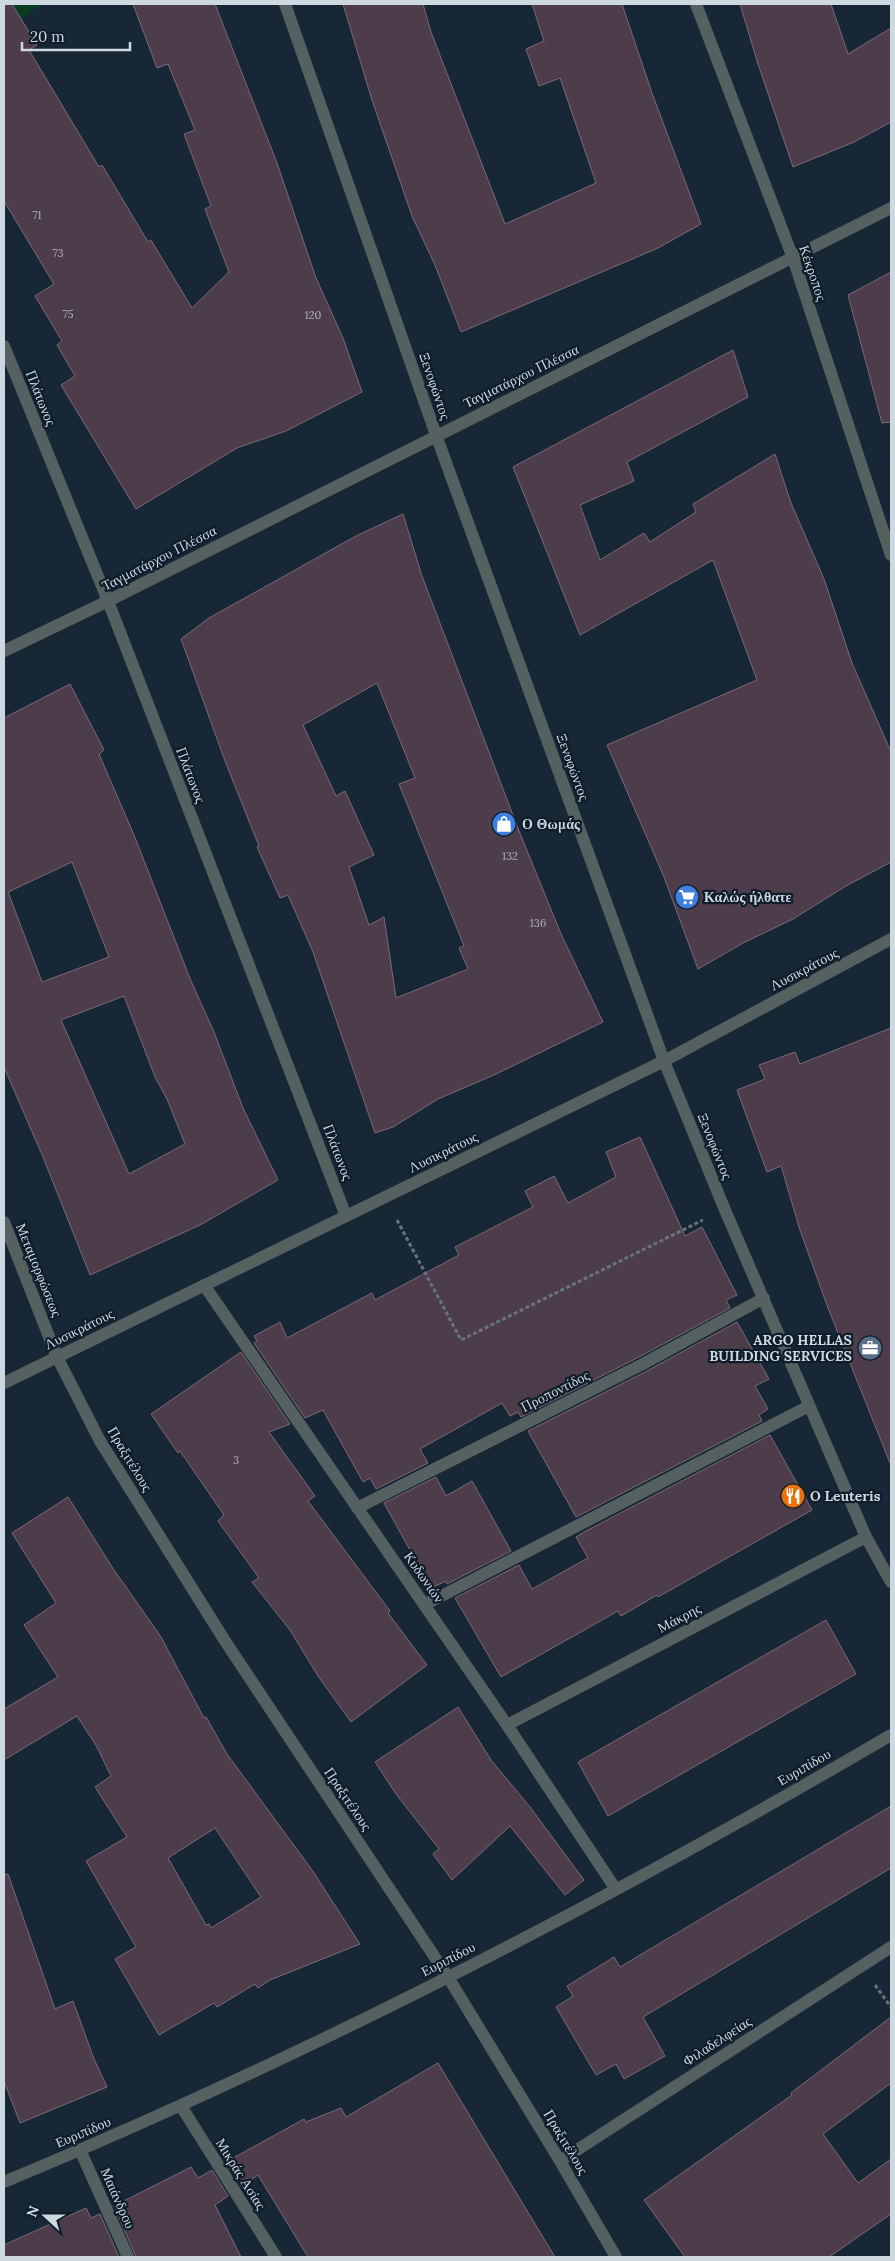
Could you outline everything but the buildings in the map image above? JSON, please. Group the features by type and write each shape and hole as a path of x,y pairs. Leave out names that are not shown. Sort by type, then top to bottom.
{"street":[{"name":"Ξενοφώντος","path":"286,4 436,435 664,1061 725,1210 866,1537 891,1582"},
{"name":"Κέκροπος","path":"696,4 793,258 891,555"},
{"name":"Ταγματάρχου Πλέσσα","path":"4,651 108,601 891,208"},
{"name":"Πλάτωνος","path":"4,346 108,601 346,1216"},
{"name":"Λυσικράτους","path":"4,1383 664,1061 891,939"},
{"name":"Μεταμορφώσεως","path":"4,1222 57,1357"},
{"name":"Κυδωνιών","path":"204,1285 507,1724 615,1888"},
{"name":"Προποντίδος","path":"358,1508 641,1364 764,1298"},
{"name":"Πραξιτέλους","path":"57,1357 100,1441 225,1641 448,1977 560,2160 616,2257"},
{"path":"424,1605 809,1406"},
{"name":"Μάκρης","path":"507,1724 866,1537"},
{"name":"Ευριπίδου","path":"4,2182 181,2106 448,1977 615,1888 891,1735"},
{"name":"Φιλαδελφείας","path":"560,2160 891,1947"},
{"name":"Μικράς Ασίας","path":"181,2106 276,2257"},
{"name":"Μαιάνδρου","path":"80,2150 128,2257"}],"path":[{"path":"384,1197 461,1340 725,1210"}],"green space":[{"path":"4,4 43,4 4,30"}],"place":[{"name":"Ο Θωμάς","path":"504,824"},
{"name":"Καλώς ήλθατε","path":"687,897"},
{"name":"ARGO HELLAS BUILDING SERVICES","path":"870,1348"},
{"name":"O Leuteris","path":"793,1496"}]}
